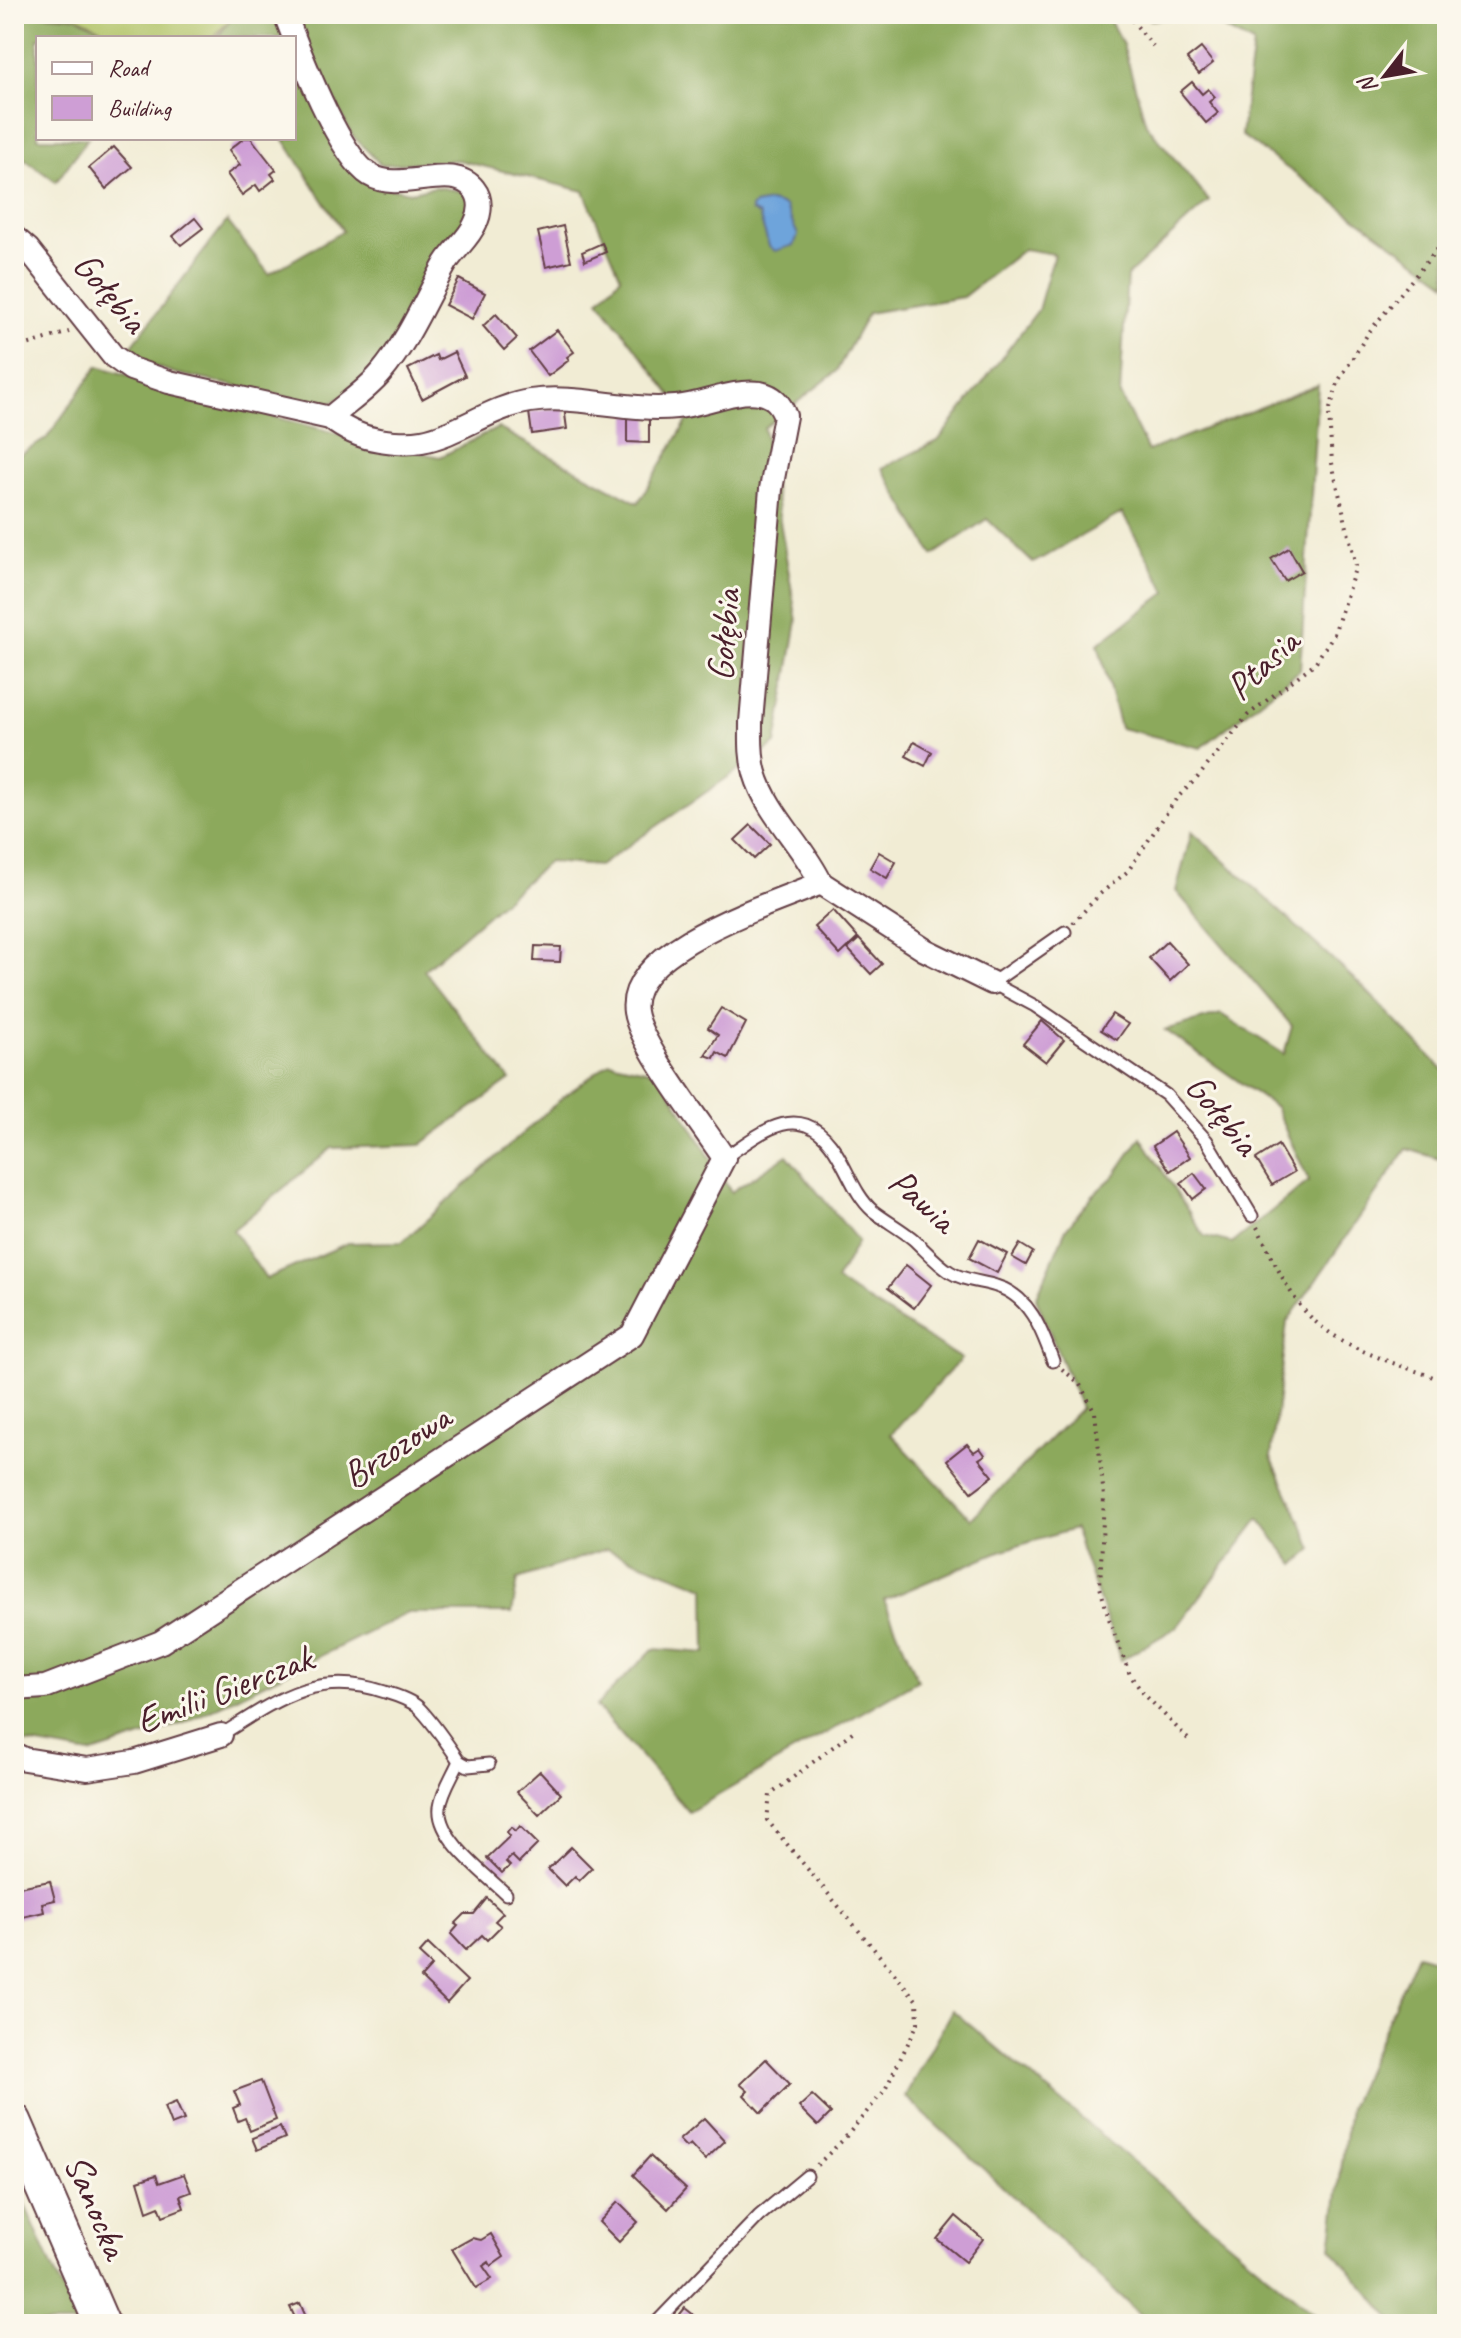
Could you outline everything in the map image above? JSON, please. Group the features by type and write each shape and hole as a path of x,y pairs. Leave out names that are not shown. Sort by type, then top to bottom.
{"main road":[{"name":"Sanocka","path":"14,2121 102,2324"}],"street":[{"path":"285,14 294,36"},
{"path":"296,42 342,140 367,173 391,182 440,177 466,180 480,200 476,223 448,261 402,345 378,377 330,418"},
{"name":"Gołębia","path":"14,237 28,249 113,356 131,369 169,382 330,418 353,433 374,439 424,441 500,409 534,401 593,401 677,407 757,393 771,396 781,404 785,416 771,489 751,722 751,752 756,775 813,865 821,883 925,950 992,983"},
{"path":"724,1158 647,1042 635,1010 637,994 663,960 700,934 760,905 821,883"},
{"name":"Brzozowa","path":"14,1689 45,1687 161,1642 632,1335 724,1158"},
{"name":"Emilii Gierczak","path":"14,1754 24,1759 87,1769 134,1762 221,1735"}],"lane":[{"path":"992,983 1065,932"},
{"name":"Gołębia","path":"992,983 1035,1006 1166,1095 1207,1141 1252,1216"},
{"name":"Pawia","path":"724,1158 761,1134 789,1121 807,1125 819,1132 829,1142 870,1208 911,1237 951,1273 1009,1291 1026,1304 1053,1361"},
{"name":"Emilii Gierczak","path":"221,1735 278,1700 301,1690 339,1682 366,1685 416,1704 459,1761"},
{"path":"489,1764 468,1766 459,1761 440,1804 443,1828 465,1855 506,1894"},
{"path":"655,2324 759,2216 807,2176"}],"path":[{"path":"1127,14 1153,46"},
{"name":"Ptasia","path":"1065,932 1100,894 1128,871 1176,799 1248,715 1315,663 1334,634 1356,566 1332,463 1329,412 1339,380 1369,332 1447,237"},
{"path":"14,349 90,326"},
{"name":"Gołębia","path":"1252,1216 1299,1304 1315,1321 1362,1350 1447,1382"},
{"path":"1053,1361 1079,1383 1095,1412 1104,1497 1100,1587 1110,1622 1130,1675 1143,1693 1190,1741"},
{"path":"807,2176 844,2139 885,2090 918,2023 917,2001 767,1820 770,1795 855,1730"}],"green space":[{"path":"14,14 33,14 14,23"},
{"path":"33,14 235,14 215,36 116,36 77,17"},
{"path":"33,14 77,17 116,36 36,36 36,140 87,140 56,182 14,151 14,23"},
{"path":"235,14 274,14 284,36 218,36"},
{"path":"293,14 1106,14 1123,45 1146,124 1209,201 1127,276 1120,395 1148,451 1318,385 1300,670 1201,748 1120,728 1098,644 1167,592 1122,513 1033,563 987,519 933,555 882,468 938,441 1038,310 1054,254 1024,249 963,297 868,313 836,372 764,428 797,621 776,744 599,866 548,862 424,970 510,1080 420,1145 332,1148 233,1230 266,1279 348,1243 402,1242 562,1098 610,1062 659,1073 731,1192 787,1155 858,1241 836,1281 961,1359 891,1434 971,1519 1081,1408 1036,1298 1066,1229 1093,1195 1114,1176 1141,1137 1204,1236 1232,1243 1309,1181 1275,1107 1165,1030 1221,1014 1284,1054 1292,1026 1176,891 1192,831 1365,989 1447,1074 1447,1152 1440,1159 1407,1149 1287,1322 1271,1457 1313,1549 1295,1565 1259,1519 1177,1627 1121,1660 1074,1529 1000,1551 884,1600 918,1680 689,1812 596,1706 653,1649 706,1653 705,1587 606,1549 518,1579 512,1613 408,1613 184,1723 90,1754 14,1741 14,458 46,439 98,366 212,401 440,457 498,428 638,503 689,418 599,300 621,277 584,191 458,160 381,165 351,134"},
{"path":"1147,14 1447,14 1447,283 1241,135 1253,44 1198,15 1151,20"},
{"path":"296,61 366,183 410,192 435,187 468,192 472,214 393,347 366,382 333,402 320,404 174,373 124,356 227,221 269,274 343,231 284,140 296,140"},
{"path":"1417,1954 1447,1963 1447,2324 1396,2324 1331,2248 1349,2108"},
{"path":"952,2010 1322,2320 1319,2324 1150,2324 905,2096"},
{"path":"14,2180 77,2324 14,2324"}],"water":[{"path":"770,202 785,206 798,235 794,245 775,251 769,246 759,215 751,211 754,205"}],"building":[{"path":"1201,48 1213,63 1199,74 1187,59"},
{"path":"1192,82 1202,94 1208,89 1215,97 1209,102 1218,113 1206,123 1180,92"},
{"path":"242,140 253,140 276,170 271,174 275,179 260,191 256,185 242,195 227,174 240,165 229,150"},
{"path":"114,147 132,167 106,189 89,168"},
{"path":"195,218 203,228 181,245 173,236"},
{"path":"563,226 571,261 546,267 538,232"},
{"path":"602,243 606,252 585,261 582,252"},
{"path":"459,279 485,293 472,319 445,305"},
{"path":"496,314 517,338 504,350 483,326"},
{"path":"557,330 574,352 567,357 569,360 548,376 529,351"},
{"path":"454,352 465,376 422,399 408,369 436,355 438,360"},
{"path":"564,407 567,429 532,434 529,412"},
{"path":"627,415 649,415 649,443 627,442"},
{"path":"1289,548 1302,571 1285,581 1271,559"},
{"path":"914,742 932,752 925,766 906,756"},
{"path":"751,825 770,844 754,859 735,840"},
{"path":"879,852 896,862 887,878 870,868"},
{"path":"833,910 858,938 840,955 814,927"},
{"path":"859,939 882,964 871,974 848,949"},
{"path":"1167,941 1188,964 1170,981 1149,958"},
{"path":"535,946 561,947 560,962 534,961"},
{"path":"721,1008 746,1023 728,1058 717,1052 714,1058 705,1055 718,1035 708,1028"},
{"path":"1112,1014 1128,1024 1117,1040 1101,1030"},
{"path":"1042,1021 1064,1040 1046,1062 1023,1044"},
{"path":"1173,1132 1190,1157 1170,1171 1153,1146"},
{"path":"1278,1145 1294,1172 1272,1185 1256,1159"},
{"path":"1194,1173 1206,1189 1193,1199 1181,1183"},
{"path":"979,1239 1007,1254 997,1273 969,1258"},
{"path":"1020,1244 1033,1252 1026,1265 1012,1257"},
{"path":"906,1265 931,1285 914,1308 888,1288"},
{"path":"967,1444 974,1452 980,1448 985,1455 979,1459 993,1476 972,1492 947,1460"},
{"path":"540,1771 561,1794 539,1815 517,1792"},
{"path":"520,1826 538,1844 519,1863 512,1856 506,1862 510,1866 502,1873 487,1858 510,1836 507,1832 511,1827 516,1831"},
{"path":"571,1847 592,1868 579,1881 575,1876 565,1886 548,1869"},
{"path":"50,1881 55,1900 42,1903 44,1912 14,1919 14,1888"},
{"path":"487,1898 503,1913 495,1921 501,1926 487,1940 482,1935 466,1950 451,1934 458,1926 455,1924 465,1914 474,1914"},
{"path":"428,1944 467,1981 447,2003 421,1978 432,1966 419,1954"},
{"path":"766,2059 790,2084 761,2113 744,2095 748,2091 740,2084"},
{"path":"261,2081 276,2120 250,2131 245,2118 238,2121 233,2108 240,2105 234,2091"},
{"path":"812,2095 831,2113 818,2126 799,2107"},
{"path":"176,2102 184,2120 171,2125 164,2107"},
{"path":"704,2118 725,2141 705,2160 690,2144 686,2147 679,2140"},
{"path":"280,2127 285,2138 257,2150 252,2138"},
{"path":"650,2156 686,2189 668,2209 633,2175"},
{"path":"184,2174 191,2192 180,2196 184,2208 163,2216 159,2206 147,2211 138,2181 156,2175 159,2183"},
{"path":"618,2202 638,2222 619,2242 599,2222"},
{"path":"956,2216 983,2239 965,2262 937,2239"},
{"path":"491,2234 504,2257 491,2266 489,2262 483,2266 492,2279 476,2288 452,2249 472,2238 481,2240"},
{"path":"300,2303 309,2324 298,2324 290,2307"},
{"path":"685,2308 705,2324 672,2324"}]}
